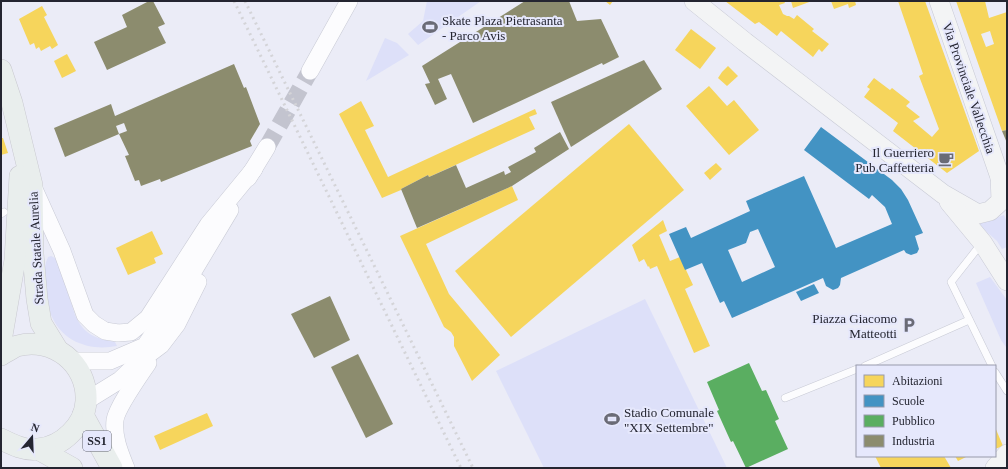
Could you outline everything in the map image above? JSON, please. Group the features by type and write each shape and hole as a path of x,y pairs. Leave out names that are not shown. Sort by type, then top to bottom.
{"main road":[{"path":"694,1 751,47 943,194 978,214 990,211 1001,201 1000,175"},
{"name":"Via Provinciale Vallecchia","path":"939,1 1000,175"},
{"name":"Strada Statale Aurelia","path":"1,70 12,103 32,185 33,254 37,299 41,323 84,380 85,408"},
{"name":"Strada Statale Aurelia","path":"1,341 15,260 22,143"},
{"path":"1000,175 1007,197"},
{"path":"943,194 1004,269"},
{"path":"1,355 16,346 37,344 65,355"},
{"path":"38,450 57,444 73,432 85,408"},
{"name":"SS1","path":"85,408 112,468"},
{"path":"1,439 18,448 38,450 72,468"},
{"path":"995,468 1007,454"}],"street":[{"path":"310,71 349,1"},
{"path":"65,355 110,361 145,346 214,239 267,147"},
{"path":"32,185 62,252 85,315 94,324 105,331 118,333 130,332 148,318 208,225 254,169"},
{"path":"126,468 118,448 115,433 115,419 135,382 161,344 177,324 195,288 214,239"},
{"path":"85,408 161,344"}],"lane":[{"path":"982,242 951,282 992,365"},
{"path":"867,365 969,320"},
{"path":"785,398 856,369"},
{"path":"996,374 1007,392"}],"shaded area":[{"name":"Skate Plaza Pietrasanta - Parco Avis","path":"427,1 481,1 418,45 408,34 423,21"},
{"path":"385,38 397,43 409,55 366,81"},
{"path":"1004,215 1007,222 1007,247 1002,249 997,241 981,227 980,223"},
{"path":"51,256 57,259 78,322 86,331 96,337 115,342 117,346 98,347 79,343 71,339 57,326 50,312 45,282 45,266 48,257"},
{"path":"990,277 1007,300 1006,347 1001,340 976,283"},
{"name":"Stadio Comunale \"XIX Settembre\"","path":"645,299 727,468 544,468 496,371"}],"building: Abitazioni":[{"path":"605,1 613,1 610,5"},
{"path":"725,1 784,1 785,3 779,5 783,14 794,19 797,15 814,29 812,31 829,44 822,52 819,49 813,57 781,31 777,36 759,22 755,24"},
{"path":"791,1 812,1 793,8"},
{"path":"831,1 855,1 856,5 849,8 848,4 834,9"},
{"path":"898,1 925,1 979,151 947,173 893,131 898,123 864,97 870,89 867,87 874,78 890,90 892,88 910,102 906,106 920,117 913,121 932,137 939,129 919,76 923,74"},
{"path":"956,1 985,1 989,18 1007,12 1007,130 1002,131","holes":["990,31 994,44 986,47 981,34"]},
{"path":"42,6 47,15 44,17 58,45 52,49 50,46 41,51 39,47 36,49 34,43 30,45 19,19"},
{"path":"691,29 716,48 700,69 675,50"},
{"path":"67,54 76,71 62,78 54,61"},
{"path":"728,66 738,76 727,86 718,78"},
{"path":"709,86 727,106 734,100 759,130 729,155 686,106"},
{"path":"361,101 374,126 365,130 388,177 535,109 537,114 529,117 535,129 429,177 428,175 401,190 382,198 339,114"},
{"path":"629,124 684,190 511,337 455,271"},
{"path":"1,138 3,138 8,153 1,155"},
{"path":"716,163 722,169 710,180 704,173"},
{"path":"512,186 518,200 426,244 449,294 500,355 472,381 454,346 454,337 451,332 444,327 400,236"},
{"path":"663,220 667,231 659,235 670,261 680,257 693,285 685,289 710,346 694,353 657,266 650,269 644,259 639,262 632,245"},
{"path":"152,231 163,254 154,258 156,263 128,275 116,248"},
{"path":"207,413 213,426 160,450 154,436"},
{"path":"996,429 1003,446 996,449"},
{"path":"876,457 945,457 951,468 881,468"},
{"path":"956,457 966,457 958,461"}],"building: Scuole":[{"path":"821,127 892,180 901,189 908,200 923,233 915,236 919,249 917,253 911,255 906,253 904,250 841,278 838,288 833,290 826,286 823,278 732,318 724,301 720,303 702,263 685,270 669,234 686,227 691,238 750,211 746,201 804,176 836,248 892,224 885,207 872,195 869,199 804,150","holes":["758,229 775,267 742,282 728,250 746,243 750,232"]},
{"path":"814,284 819,293 801,301 796,292"}],"building: Pubblico":[{"path":"749,363 762,391 766,390 779,419 775,421 788,449 746,468 733,441 731,442 717,411 719,410 707,382"}],"building: Industria":[{"path":"149,1 153,1 165,24 158,27 166,43 107,70 94,42 127,27 122,15"},
{"path":"525,1 569,1 577,21 601,19 619,57 603,65 602,63 473,123 451,74 438,79 447,99 435,105 425,84 430,83 422,66"},
{"path":"644,60 662,89 571,147 551,102"},
{"path":"234,64 244,88 246,87 260,124 250,141 252,146 161,182 160,179 141,186 139,180 135,181 125,156 129,155 119,134 65,157 54,128 111,104 115,116","holes":["124,123 127,131 119,134 116,126"]},
{"path":"1007,130 1007,143 1002,131"},
{"path":"560,132 569,149 512,186 417,228 401,189 428,175 429,177 456,165 466,188 504,171 505,175 511,172 508,167 536,152 534,148"},
{"path":"330,296 350,340 314,358 291,314"},
{"path":"358,354 393,424 366,438 331,367"}],"tunnel":[{"path":"267,147 310,71"}],"railway":[{"path":"234,1 461,468"},
{"path":"245,1 473,468"}],"place":[{"name":"Skate Plaza Pietrasanta - Parco Avis","path":"430,27"},
{"name":"Il Guerriero Pub Caffetteria","path":"946,159"},
{"name":"Piazza Giacomo Matteotti","path":"909,325"},
{"name":"Stadio Comunale \"XIX Settembre\"","path":"612,419"}]}
